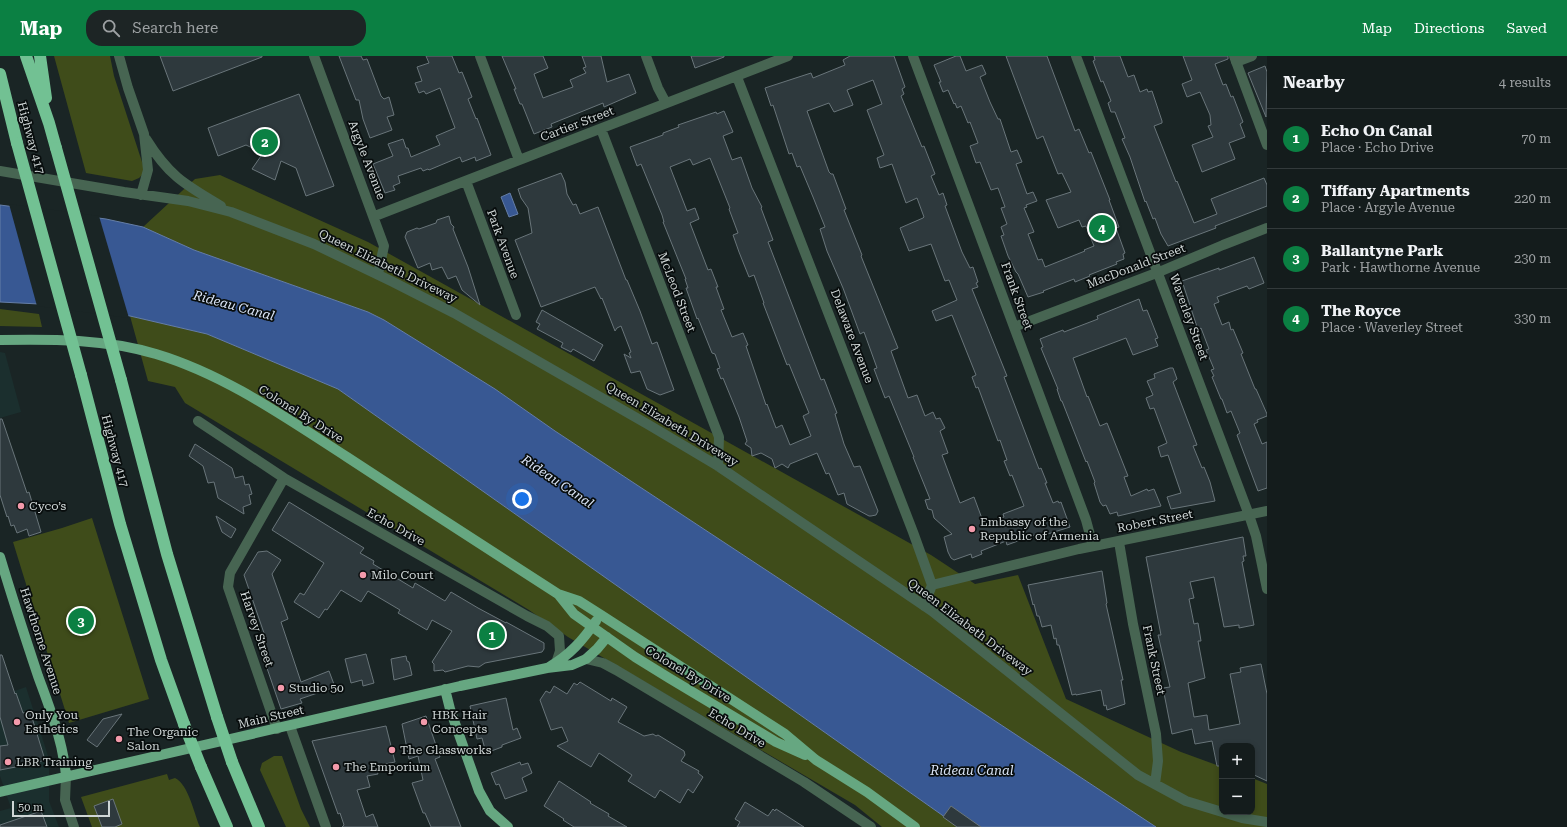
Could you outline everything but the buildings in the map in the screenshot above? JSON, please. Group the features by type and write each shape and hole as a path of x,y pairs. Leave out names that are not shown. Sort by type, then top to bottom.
{"highway":[{"path":"26,56 49,123 121,380 167,554 232,762 259,827"},
{"path":"40,56 49,123"},
{"name":"Highway 417","path":"0,74 17,143 81,375 120,524 161,660 184,724 227,827"},
{"path":"0,103 17,143"}],"main road":[{"name":"Colonel By Drive","path":"0,340 42,339 91,341 134,348 157,354 217,377 284,417 558,594 579,601 601,615 785,734 816,760"},
{"name":"Hawthorne Avenue","path":"0,557 20,623 65,757 66,776"},
{"name":"Colonel By Drive","path":"558,594 574,614 669,678 769,738 816,760 867,792 915,827"},
{"name":"Main Street","path":"552,665 572,651 601,615"},
{"name":"Main Street","path":"0,792 552,665 572,665 586,659 607,637"},
{"path":"445,690 450,709 479,791 490,811 508,827"}],"street":[{"path":"119,56 144,134 160,161 173,175 189,187 231,212"},
{"name":"Argyle Avenue","path":"314,56 384,246 378,274"},
{"path":"480,56 519,160"},
{"path":"646,56 658,88 666,103"},
{"name":"Cartier Street","path":"374,216 788,56"},
{"name":"Frank Street","path":"913,56 1086,520 1093,546"},
{"name":"Waverley Street","path":"1076,56 1249,515 1256,536 1267,589"},
{"path":"1252,56 1235,59 1267,145"},
{"name":"Delaware Avenue","path":"737,76 932,585"},
{"name":"McLeod Street","path":"601,129 719,437 718,466"},
{"path":"141,195 148,170 144,134"},
{"name":"Queen Elizabeth Driveway","path":"1,170 141,195 188,201 231,212 314,244 378,274 454,313 718,466 924,606 1138,775 1186,802 1242,818 1267,822"},
{"name":"Park Avenue","path":"466,181 516,315"},
{"name":"MacDonald Street","path":"1014,327 1158,272 1267,228"},
{"name":"Echo Drive","path":"198,420 284,478 547,626 559,636 560,651 552,665"},
{"name":"Harvey Street","path":"277,729 228,587 230,573 284,478"},
{"name":"Robert Street","path":"932,585 1093,546 1119,542 1267,511"},
{"name":"Frank Street","path":"1119,542 1156,734 1158,761 1155,784"},
{"path":"924,606 932,585"},
{"name":"Echo Drive","path":"586,659 603,663 616,670 804,782 871,827"},
{"path":"290,726 326,827"},
{"name":"Hawthorne Avenue","path":"66,776 64,794 74,827"}],"shaded area":[{"path":"0,352 5,353 21,412 0,418"},
{"path":"26,687 49,759 49,801 59,827 0,827 0,811 11,808 0,776 0,696"}],"green space":[{"path":"54,56 110,56 114,76 143,165 143,174 139,178 132,181 86,173"},
{"path":"220,175 368,242 931,555 975,584 1018,575 1066,699 1181,752 1219,766 1219,815 1255,815 1255,779 1267,784 1267,827 1156,827 555,431 495,389 384,320 368,312 194,250 143,227 195,179"},
{"path":"0,309 39,314 42,327 0,326"},
{"path":"130,316 207,334 338,389 959,827 882,827 855,805 568,637 529,610 185,403 175,387 148,381"},
{"path":"92,518 149,699 69,723 13,542"},
{"path":"274,756 282,756 301,809 310,827 286,827 260,770 262,763"},
{"path":"167,774 169,780 175,778 184,787 200,827 92,827 81,797"}],"water":[{"path":"510,193 518,214 509,217 501,197"},
{"name":"Rideau Canal","path":"0,205 106,219 143,227 194,250 368,312 384,320 495,389 555,431 1156,827 959,827 338,389 207,334 130,316 39,304 0,302"}],"pier":[{"path":"9,204 99,216 129,318 37,306"}],"place":[{"name":"Tiffany Apartments","path":"265,142"},
{"name":"The Royce","path":"1102,228"},
{"name":"Cyco’s","path":"21,506"},
{"name":"Embassy of the Republic of Armenia","path":"972,529"},
{"name":"Milo Court","path":"363,575"},
{"name":"Ballantyne Park","path":"81,621"},
{"name":"Echo On Canal","path":"492,635"},
{"name":"Studio 50","path":"281,688"},
{"name":"Only You Esthetics","path":"17,722"},
{"name":"HBK Hair Concepts","path":"424,722"},
{"name":"The Organic Salon","path":"119,739"},
{"name":"The Glassworks","path":"392,750"},
{"name":"LBR Training","path":"8,762"},
{"name":"The Emporium","path":"336,767"}]}
